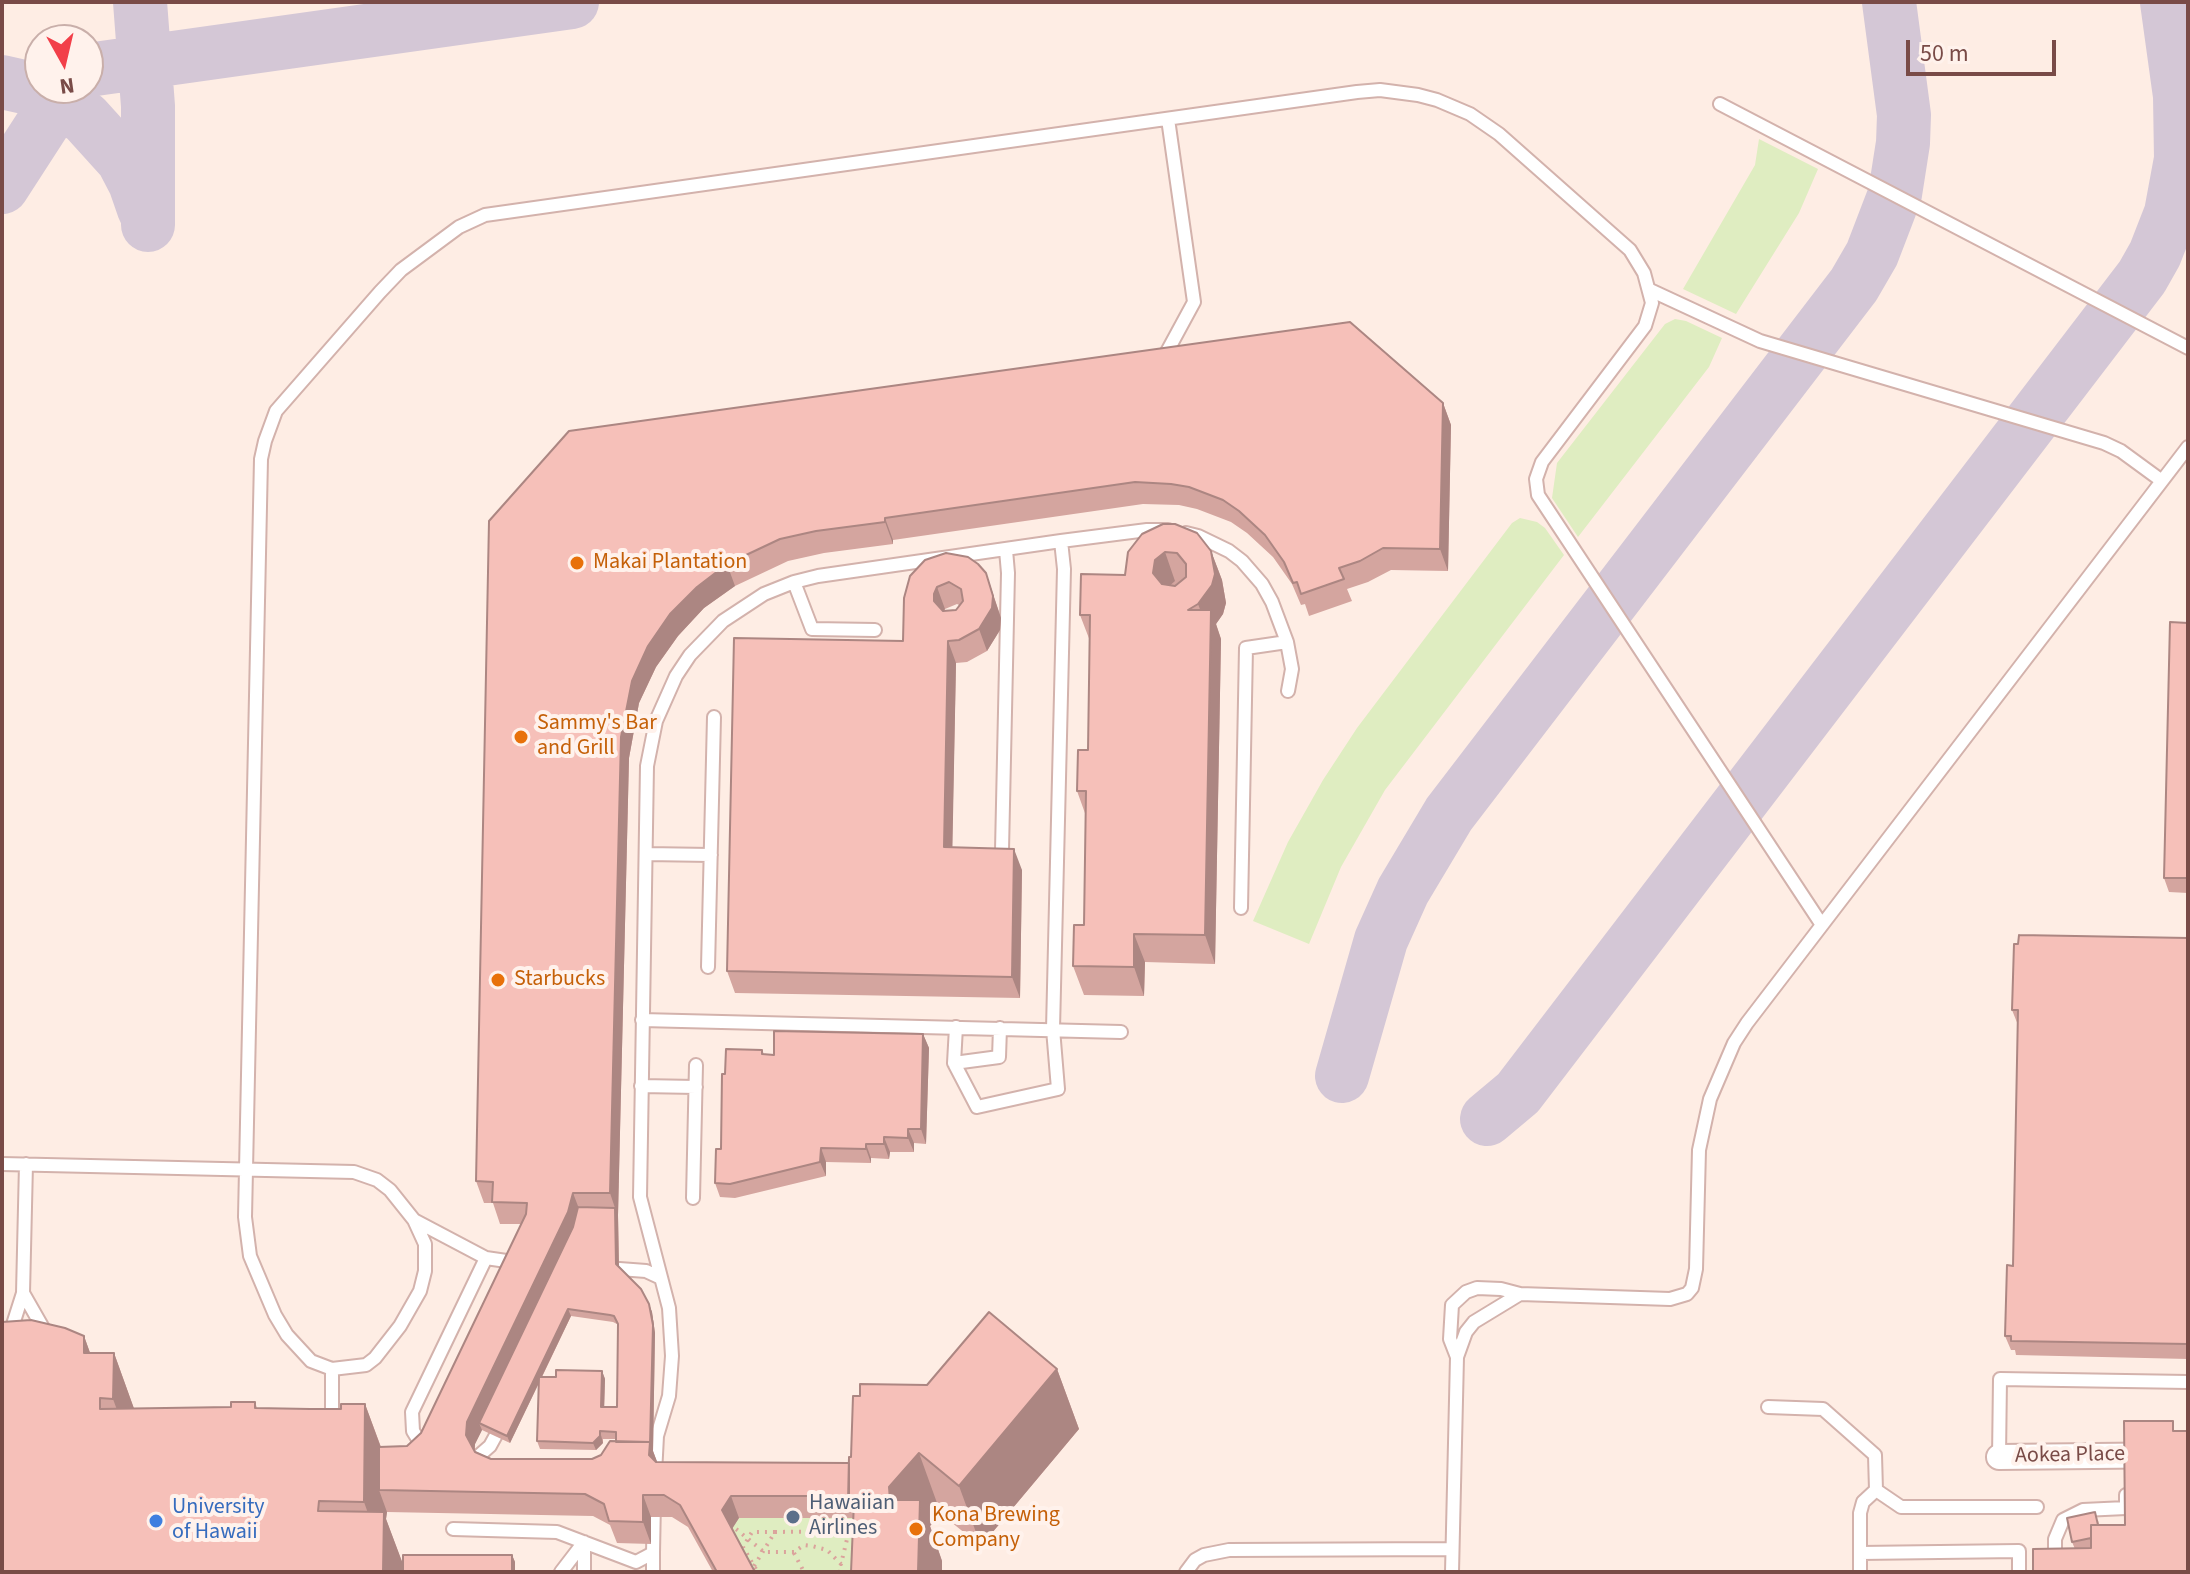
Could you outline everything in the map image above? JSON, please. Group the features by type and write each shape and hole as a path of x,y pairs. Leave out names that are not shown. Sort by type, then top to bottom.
{"street":[{"name":"Aokea Place","path":"1999,1457 2126,1469 2188,1455"}],"lane":[{"path":"2,1164 246,1168 345,1171 366,1175 390,1190 414,1220 427,1257 420,1291 386,1345 366,1365 332,1369 311,1361 287,1335 275,1315 250,1256 245,1217 246,1168 260,480 265,441 276,411 284,400 401,270 459,227 485,215 1380,90 1437,100 1470,114 1492,129 1630,250 1639,262 1650,290 1651,313 1645,326 1542,462 1536,479 1538,495 1822,925"},
{"path":"1720,104 2188,348"},
{"path":"1157,372 1194,302 1168,119"},
{"path":"1650,290 1760,341 2104,443 2121,451 2162,481"},
{"path":"1457,1357 1450,1339 1452,1305 1457,1298 1477,1288 1520,1294 1670,1299 1687,1294 1692,1288 1696,1269 1699,1150 1710,1099 1741,1033 2188,447"},
{"path":"1147,530 1148,545"},
{"path":"653,1572 656,1447 669,1396 672,1356 669,1308 640,1197 647,766 664,699 690,655 723,621 764,594 794,582 1061,541 1170,530 1198,536 1242,561 1262,584 1287,642 1292,669 1288,691"},
{"path":"956,1027 954,1063 977,1107 1058,1089 1053,1029 1064,569 1061,541"},
{"path":"1002,850 1006,550"},
{"path":"926,561 926,576"},
{"path":"794,582 812,629 875,630"},
{"path":"1241,908 1246,648 1287,642"},
{"path":"708,967 714,717"},
{"path":"646,854 711,855"},
{"path":"642,1020 1121,1032"},
{"path":"954,1063 999,1057 1000,1028"},
{"path":"693,1198 696,1065"},
{"path":"641,1086 696,1087"},
{"path":"5,1356 23,1293 26,1164"},
{"path":"414,1220 486,1258 530,1264"},
{"path":"433,1456 417,1441 412,1412 486,1258"},
{"path":"592,1267 646,1271 661,1278"},
{"path":"23,1293 52,1344"},
{"path":"1452,1572 1457,1357 1466,1332 1474,1322 1520,1294"},
{"path":"332,1369 332,1441"},
{"path":"1999,1457 2000,1379 2188,1382"},
{"path":"1768,1407 1823,1409 1875,1455 1876,1490 1861,1507 1860,1572"},
{"path":"459,1463 474,1460 490,1446 509,1410"},
{"path":"2055,1572 2055,1539 2063,1520 2083,1510 2126,1508 2126,1469"},
{"path":"1876,1490 1901,1507 2037,1507"},
{"path":"453,1529 557,1532 636,1562 653,1553"},
{"path":"561,1572 584,1542"},
{"path":"584,1542 584,1572"},
{"path":"1186,1572 1195,1560 1204,1555 1229,1550 1452,1549"},
{"path":"1860,1553 2019,1551 2019,1572"}],"path":[{"path":"722,1523 734,1525 764,1552 794,1552 804,1545 812,1546 827,1550 841,1564"},
{"path":"758,1572 743,1547 752,1532 849,1531 840,1572"},
{"path":"754,1566 775,1532"},
{"path":"794,1552 804,1572"}],"green space":[{"path":"1759,139 1818,169 1799,213 1736,314 1683,289 1755,165"},
{"path":"1675,319 1722,338 1709,367 1578,537 1552,498 1557,463 1665,324"},
{"path":"1520,518 1537,522 1545,528 1564,555 1385,790 1341,867 1309,944 1253,921 1288,842 1357,728 1512,523"},
{"path":"739,1518 871,1518 875,1572 751,1572 730,1532"}],"building":[{"path":"1350,322 1443,403 1440,549 1383,548 1339,568 1344,579 1301,594 1297,582 1293,583 1284,562 1265,535 1223,500 1189,487 1135,482 885,518 885,522 780,539 727,564 697,587 670,614 648,646 632,681 621,737 610,1193 573,1193 568,1212 467,1422 466,1435 475,1452 491,1459 592,1459 601,1455 610,1441 650,1442 649,1455 656,1462 849,1463 849,1496 731,1496 722,1510 755,1572 717,1572 680,1505 664,1495 643,1495 643,1522 609,1521 604,1504 585,1494 379,1490 379,1447 407,1446 421,1433 526,1214 527,1203 492,1202 493,1182 476,1181 489,521 569,431"},
{"path":"1163,524 1175,524 1197,533 1211,551 1215,574 1212,585 1198,604 1188,610 1211,610 1205,935 1134,934 1134,967 1073,966 1074,925 1084,925 1086,791 1077,791 1078,750 1088,750 1090,615 1080,615 1081,574 1125,575 1128,552 1142,534","holes":["1165,552 1177,553 1186,564 1186,577 1175,586 1162,584 1153,573 1155,560"]},
{"path":"946,553 968,557 986,573 993,596 992,608 979,629 959,640 948,641 944,847 1014,849 1012,977 727,971 734,638 903,641 904,598 910,576 925,560","holes":["949,582 961,589 963,601 956,610 943,611 934,601 937,587"]},
{"path":"2170,622 2188,623 2188,878 2164,878"},
{"path":"2019,935 2188,938 2188,1344 2011,1341 2011,1336 2005,1336 2007,1265 2013,1266 2018,1010 2012,1010 2014,944 2018,944"},
{"path":"774,1031 923,1034 921,1129 908,1129 908,1138 884,1137 884,1144 866,1144 866,1149 821,1148 820,1162 730,1184 715,1183 716,1149 721,1149 722,1074 725,1074 726,1049 762,1050 762,1054 774,1055"},
{"path":"578,1207 615,1208 616,1264 641,1289 649,1304 653,1325 650,1444 616,1442 616,1432 600,1431 600,1436 593,1443 537,1441 539,1377 556,1377 556,1370 602,1371 601,1407 617,1407 618,1324 614,1316 568,1309 507,1436 479,1423 573,1227"},
{"path":"989,1312 1057,1369 959,1486 919,1453 889,1487 890,1500 920,1500 918,1572 851,1572 854,1502 848,1502 853,1396 860,1396 860,1384 927,1385"},
{"path":"31,1320 84,1336 84,1353 114,1353 113,1399 100,1398 100,1409 231,1407 231,1402 255,1402 255,1408 341,1409 341,1404 365,1404 364,1502 319,1501 318,1511 384,1512 383,1572 2,1572 2,1322"},
{"path":"2124,1421 2173,1421 2173,1431 2188,1431 2188,1572 2033,1572 2033,1549 2091,1548 2091,1525 2125,1525"},
{"path":"2095,1512 2098,1525 2091,1525 2091,1538 2072,1542 2067,1518"},
{"path":"403,1555 512,1555 512,1572 403,1572"}],"taxiway":[{"path":"140,2 148,106 148,225"},
{"path":"104,68 572,2"},
{"path":"1342,1076 1381,940 1403,891 1449,814 1854,285 1872,254 1895,194 1903,143 1904,115 1889,2"},
{"path":"1487,1119 1518,1093 2142,277 2171,213 2181,159 2180,96 2167,2"},
{"path":"2,82 42,91 85,118 123,160 144,209"},
{"path":"2,187 56,104"}],"place":[{"name":"Makai Plantation","path":"577,563"},
{"name":"Sammy's Bar and Grill","path":"521,737"},
{"name":"Starbucks","path":"498,980"},
{"name":"Hawaiian Airlines","path":"793,1517"},
{"name":"University of Hawaii","path":"156,1521"},
{"name":"Kona Brewing Company","path":"916,1529"}]}
